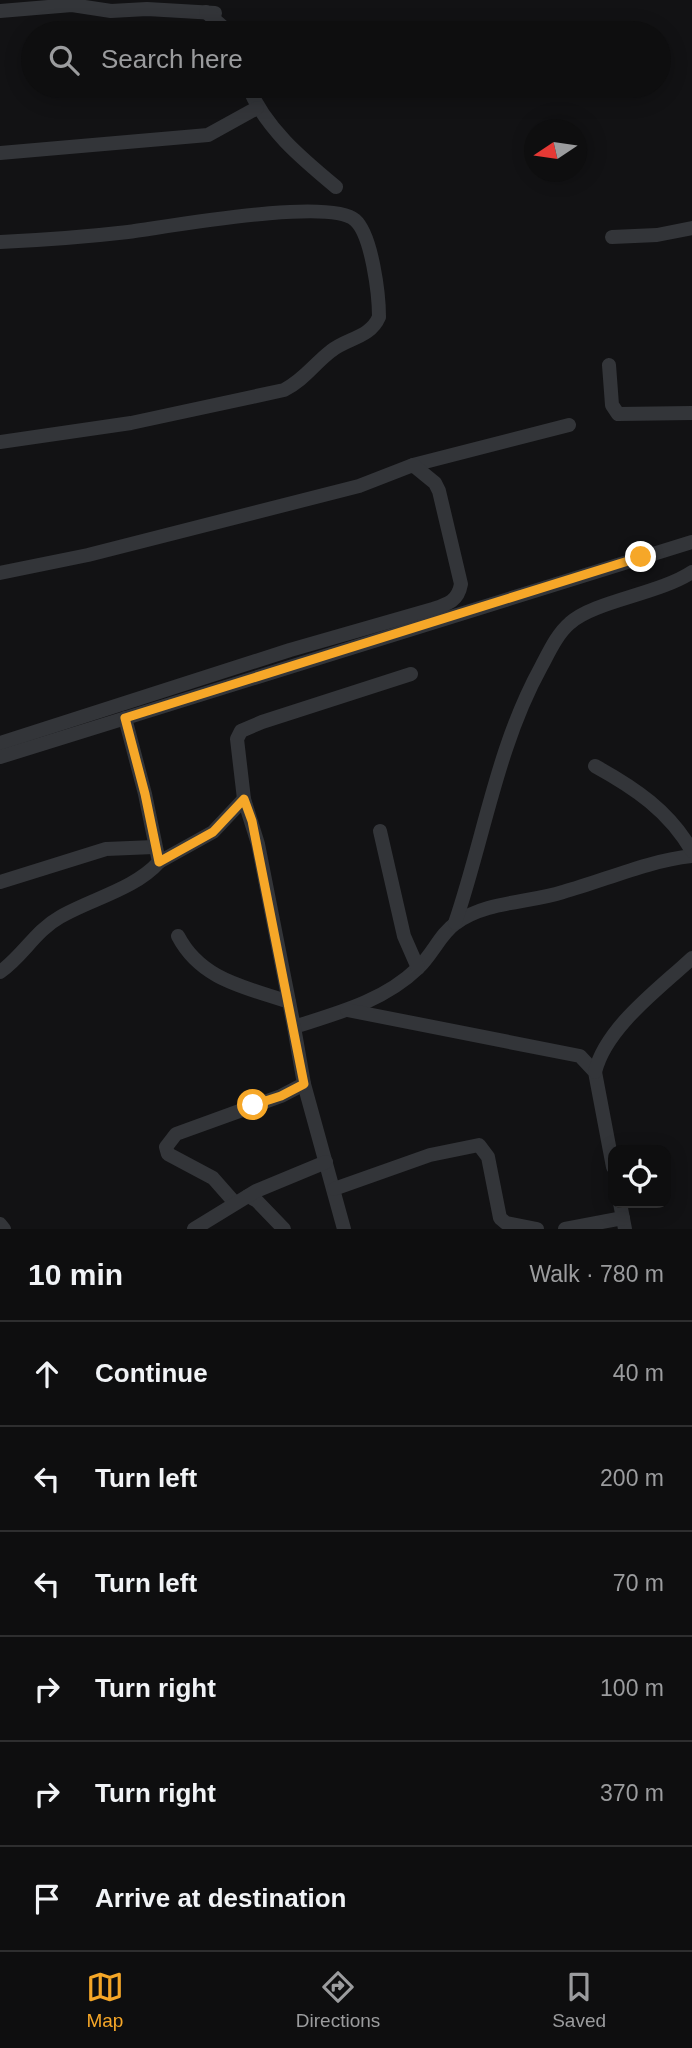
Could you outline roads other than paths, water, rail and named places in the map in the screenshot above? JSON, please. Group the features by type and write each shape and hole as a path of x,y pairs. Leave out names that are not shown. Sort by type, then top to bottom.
{"street":[{"path":"0,11 72,2 111,11 210,12 218,21"},
{"path":"252,98 257,108 297,155 336,187"},
{"path":"0,153 208,135 257,108"},
{"path":"0,242 129,232 250,215 292,212 348,216 357,222 370,253 379,317 375,326 331,350 304,379 284,390 131,423 0,442"},
{"path":"612,237 657,235 692,228"},
{"path":"609,365 612,405 618,414 692,413"},
{"path":"0,573 88,555 359,486 413,465 569,425"},
{"path":"0,757 125,718 193,689 453,601 459,595 461,584 445,510 435,483 413,465"},
{"path":"0,743 692,542"},
{"path":"294,1027 383,995 418,968 454,923 509,737 530,687 560,635 578,617 673,584 692,572"},
{"path":"344,1229 304,1084 258,844 244,799 237,739 242,731 262,722 411,674"},
{"path":"125,718 159,862"},
{"path":"454,923 495,906 539,899 655,862 692,854 680,831 659,808 636,788 595,766"},
{"path":"0,972 18,958 36,935 52,922 144,876 159,862 213,832 244,799"},
{"path":"380,831 404,936 418,968"},
{"path":"0,882 106,849 154,847"},
{"path":"178,936 184,948 209,973 227,982 289,1002"},
{"path":"609,1145 595,1072 599,1055 615,1031 692,958"},
{"path":"347,1010 566,1052 580,1056 595,1072"},
{"path":"284,1229 270,1212 241,1199 213,1178 168,1154 166,1147 176,1135 281,1096 304,1084"},
{"path":"334,1189 430,1154 479,1144 488,1157 500,1218 506,1223 537,1229"},
{"path":"194,1229 241,1199 326,1162"},
{"path":"0,1224 4,1229"},
{"path":"565,1229 624,1224"}]}
